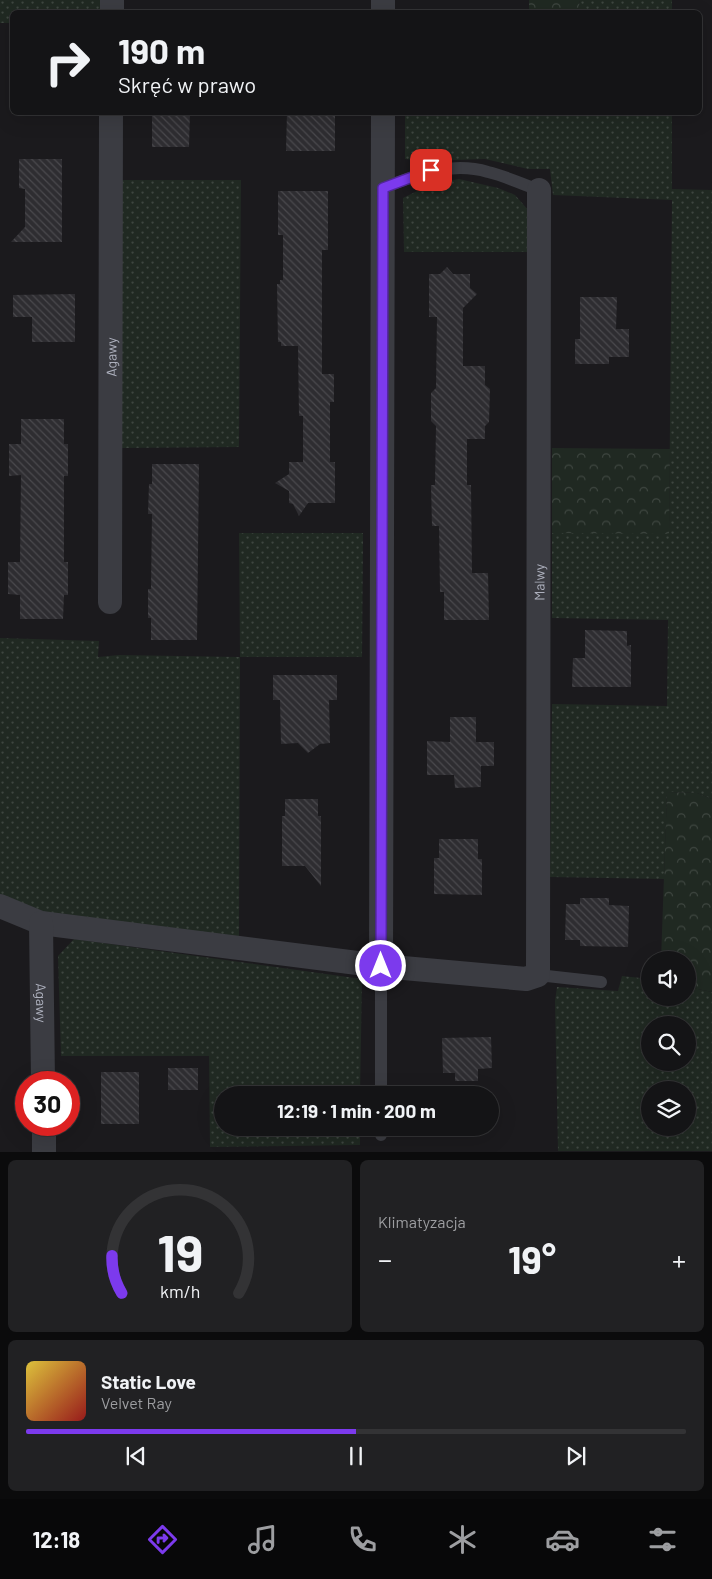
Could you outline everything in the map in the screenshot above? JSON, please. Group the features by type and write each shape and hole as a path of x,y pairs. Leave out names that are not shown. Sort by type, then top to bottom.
{"street":[{"name":"Agawy","path":"110,602 111,115"},
{"path":"381,966 383,115"},
{"name":"Malwy","path":"538,975 539,190"},
{"path":"0,906 41,923 381,966 526,979 538,975"},
{"name":"Agawy","path":"41,923 43,1071"},
{"path":"44,1136 44,1152"}],"lane":[{"path":"383,188 431,170 458,168 487,171 539,190"},
{"path":"381,966 381,1086"},
{"path":"538,975 601,982"}],"green space":[{"path":"0,0 100,0 100,10 10,10 10,23 0,23"},
{"path":"529,0 580,0 578,10 529,10"},
{"path":"580,0 672,0 672,10 578,10"},
{"path":"405,115 672,115 672,189 712,190 712,799 697,793 667,792 664,879 550,877 552,704 667,706 668,620 552,618 552,533 669,533 672,200 553,195 550,169 528,169 485,159 426,161 405,159"},
{"path":"459,179 498,188 515,195 529,211 529,252 404,252 403,198 430,186"},
{"path":"121,180 241,180 239,447 121,448"},
{"path":"552,448 670,449 669,534 552,533"},
{"path":"239,533 363,533 362,657 240,657"},
{"path":"0,638 99,641 98,657 119,655 240,657 239,938 53,914 0,899"},
{"path":"667,792 697,793 712,799 712,992 696,989 696,951 661,951"},
{"path":"74,939 362,979 360,1086 214,1086 214,1136 360,1136 360,1145 210,1147 209,1056 61,1056 58,956"},
{"path":"622,976 641,978 641,1006 696,1006 696,989 712,992 712,1151 558,1151 555,1001 557,987 618,991"}],"building":[{"path":"152,115 190,115 189,147 152,147"},
{"path":"287,115 335,115 335,151 286,151"},
{"path":"19,159 62,159 62,242 11,242 25,227 25,189 19,188"},
{"path":"278,191 328,191 328,250 322,250 322,374 334,374 334,402 330,402 330,462 335,462 335,503 308,503 299,516 293,504 289,503 289,491 275,483 289,474 289,462 303,462 303,416 299,416 298,346 281,346 281,342 278,342 277,284 280,284 280,280 283,280 283,235 278,235"},
{"path":"447,267 453,274 470,274 470,288 477,294 463,308 463,366 485,366 485,385 490,389 489,422 485,426 485,439 467,439 467,485 471,485 472,573 488,573 489,620 444,620 444,592 440,592 439,526 432,526 431,485 435,485 436,426 431,421 431,393 436,388 437,317 429,317 429,274 440,274"},
{"path":"75,294 75,342 32,342 32,317 13,317 13,295"},
{"path":"580,297 617,297 616,329 629,329 629,357 609,357 609,364 575,364 575,339 580,339"},
{"path":"21,419 64,419 64,444 68,444 68,476 64,476 64,562 68,562 68,595 64,595 63,619 20,619 20,595 8,594 8,562 20,562 21,475 9,476 9,444 21,444"},
{"path":"152,464 199,464 197,640 151,640 151,618 148,618 148,589 151,589 152,514 148,514 149,484 152,484"},
{"path":"585,630 627,631 627,646 631,645 631,687 572,687 573,658 585,658"},
{"path":"273,675 337,675 337,700 329,700 330,743 320,744 308,753 298,743 281,744 280,700 273,700"},
{"path":"450,717 476,717 476,742 494,742 494,766 481,766 481,787 455,788 454,775 427,775 427,741 450,742"},
{"path":"285,799 318,799 318,816 321,816 321,886 305,866 282,866 282,816 285,816"},
{"path":"439,839 478,839 478,859 482,859 482,895 434,894 434,858 439,858"},
{"path":"580,898 609,898 609,905 629,906 628,947 580,946 580,940 565,940 566,904 580,904"},
{"path":"491,1037 492,1068 478,1069 478,1081 455,1081 455,1073 443,1073 442,1038"},
{"path":"168,1068 198,1068 198,1090 168,1090"},
{"path":"101,1072 139,1072 139,1124 101,1124"}],"route":[{"path":"381,966 383,188 431,170"}]}
